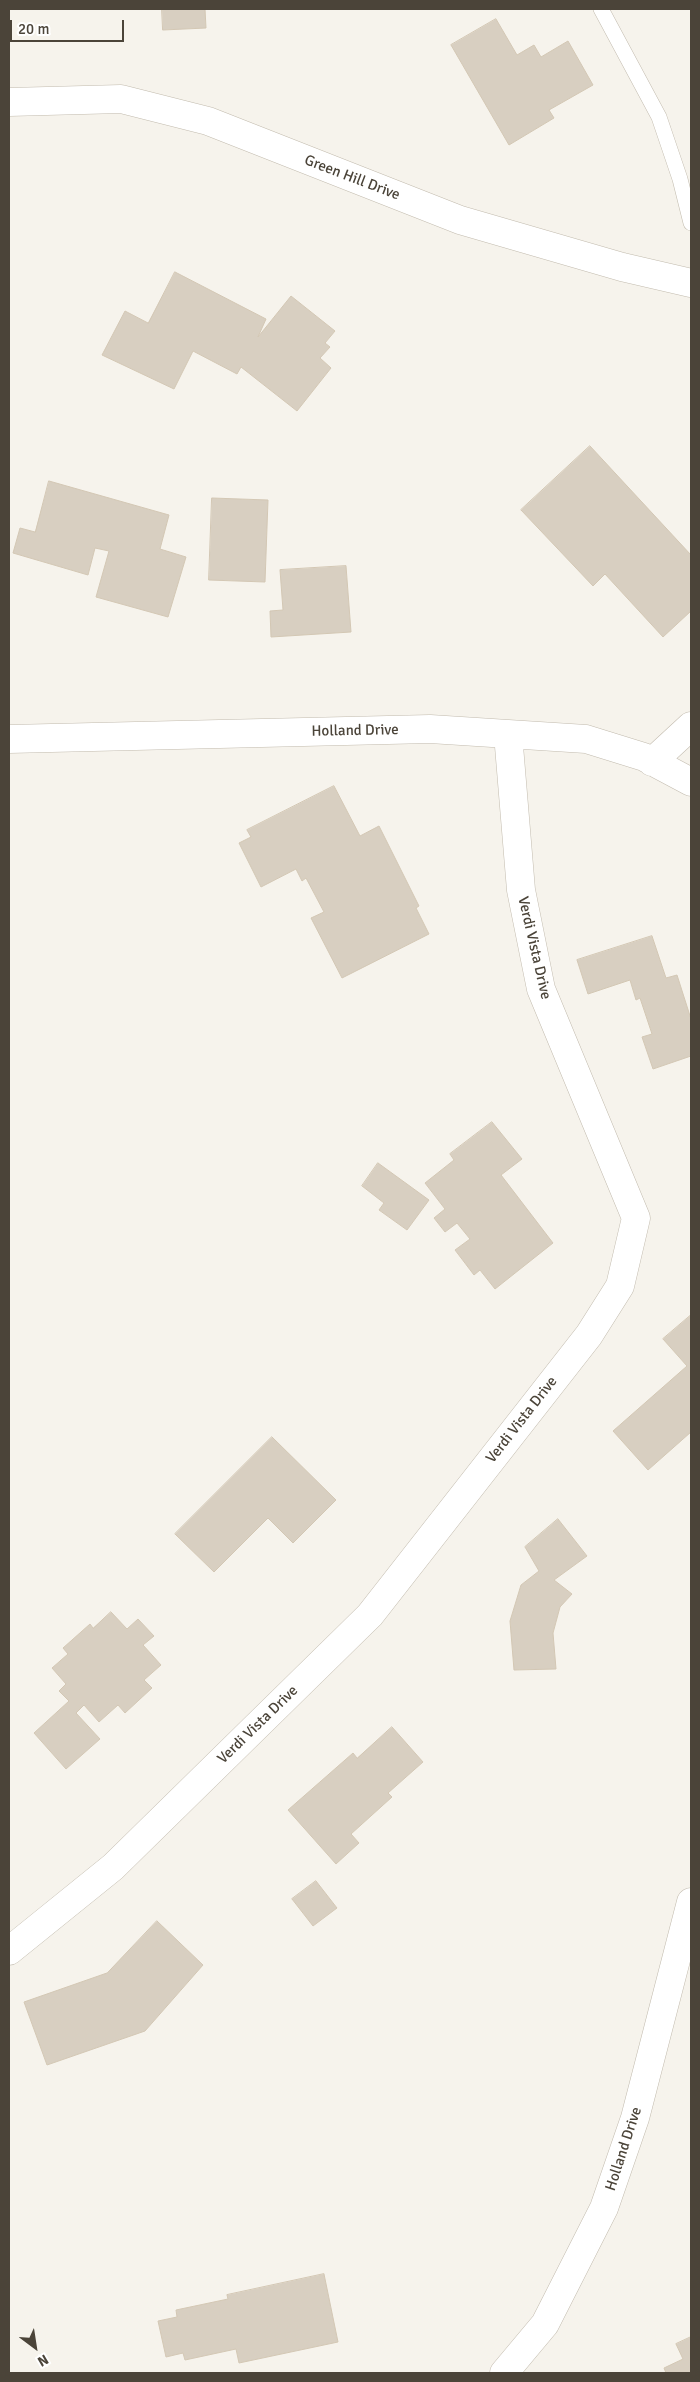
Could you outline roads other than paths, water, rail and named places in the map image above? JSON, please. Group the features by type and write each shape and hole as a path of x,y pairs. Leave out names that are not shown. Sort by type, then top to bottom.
{"street":[{"name":"Green Hill Drive","path":"9,102 121,100 208,121 460,220 622,267 691,283"},
{"path":"652,762 691,726"},
{"name":"Holland Drive","path":"9,738 430,729 586,739 652,762 691,782"},
{"name":"Verdi Vista Drive","path":"9,1950 113,1867 370,1615 589,1335 620,1286 636,1218 541,989 521,890 508,734"},
{"name":"Holland Drive","path":"504,2373 545,2324 604,2208 635,2118 691,1902"}],"lane":[{"path":"601,9 659,117 680,178 691,223"}]}
